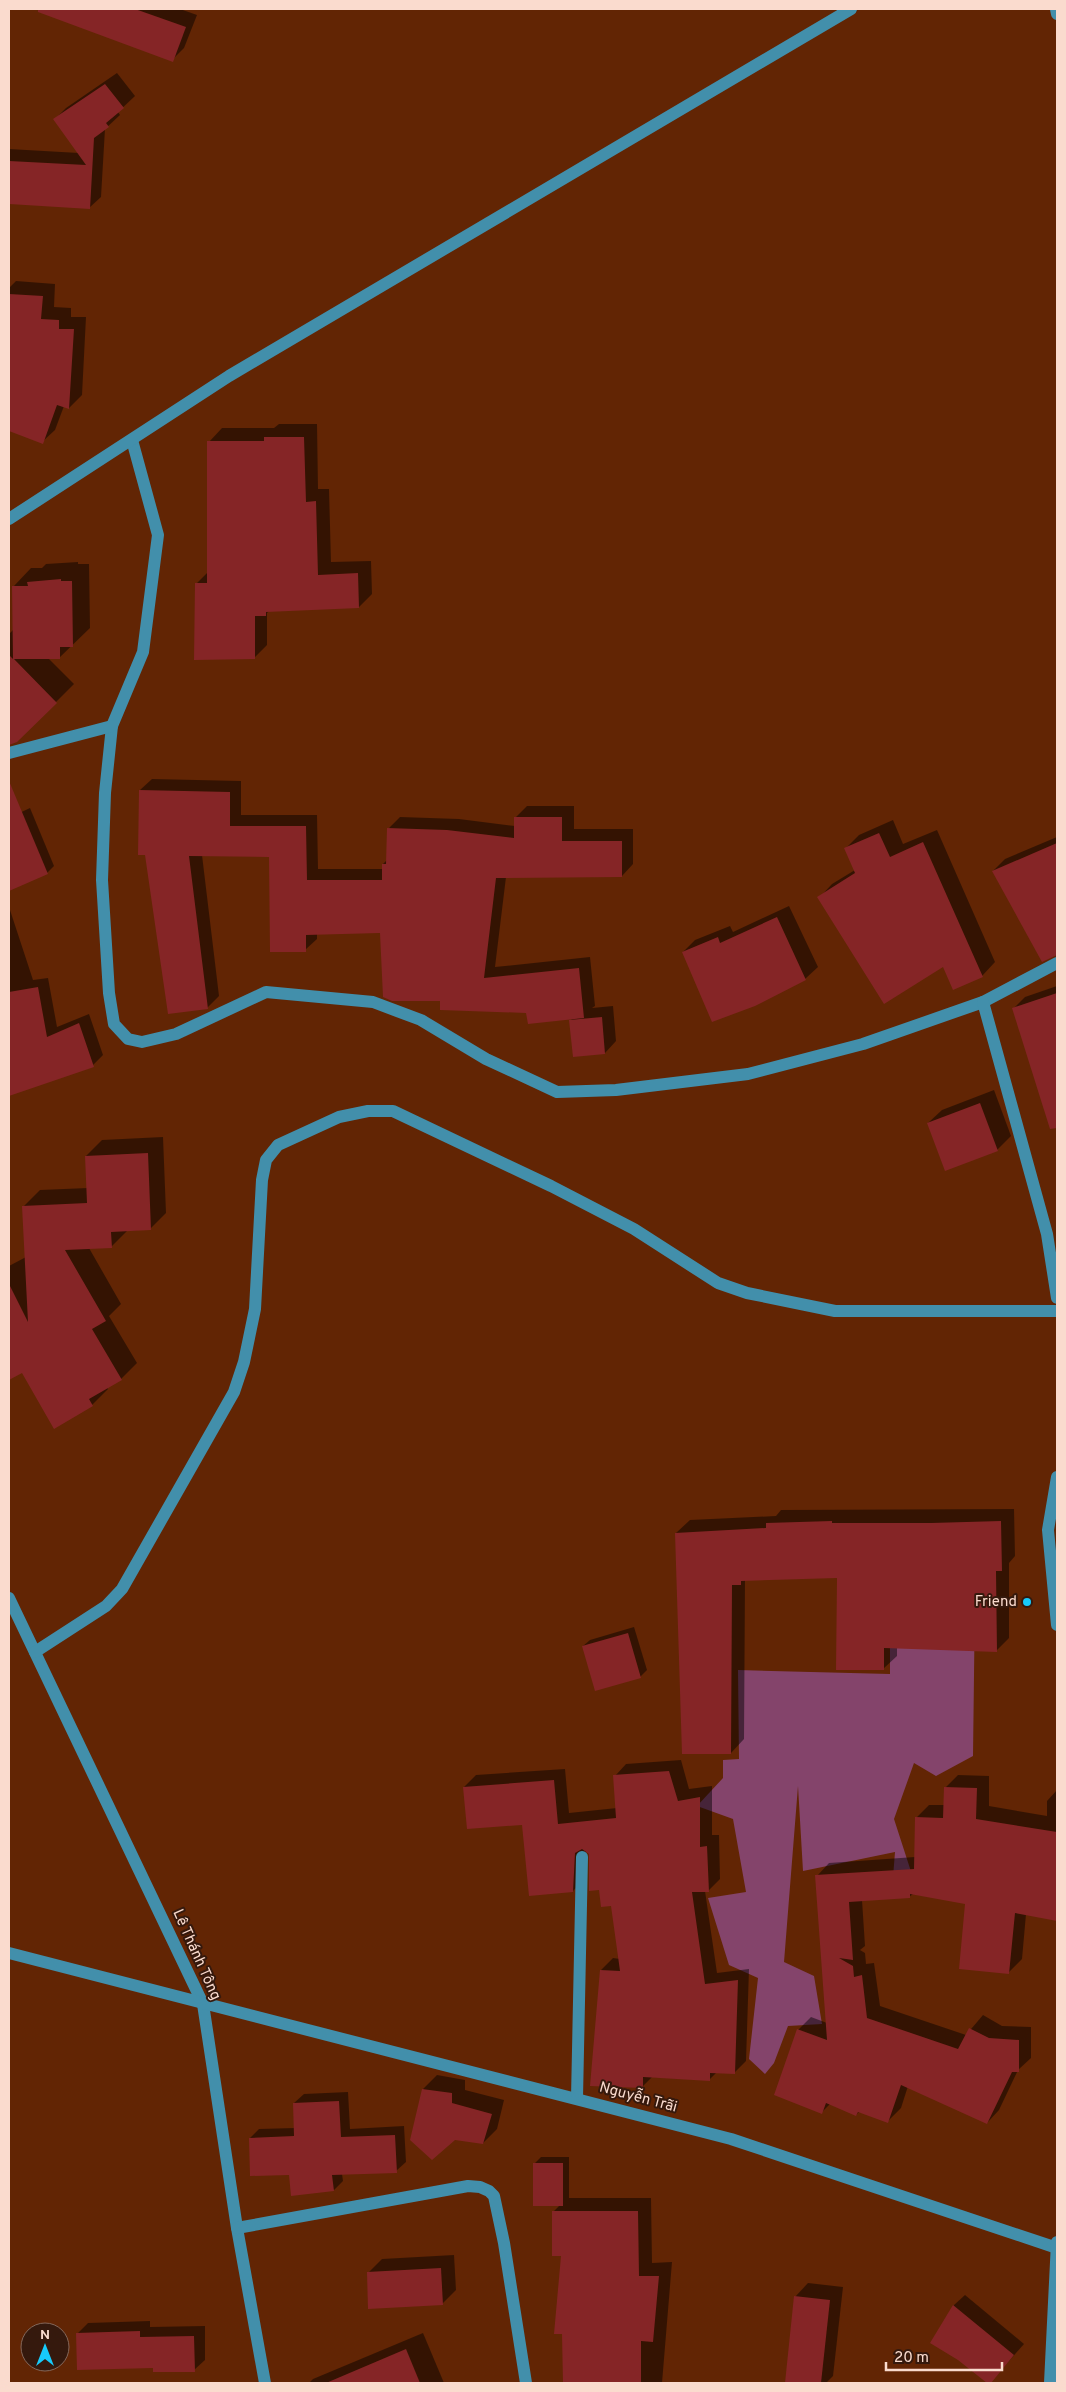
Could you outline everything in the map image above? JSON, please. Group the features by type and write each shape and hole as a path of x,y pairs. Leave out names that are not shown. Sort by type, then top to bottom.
{"street":[{"path":"9,519 229,376 851,9"},
{"path":"1056,9 1057,14"},
{"path":"132,440 158,535 143,652 112,726 105,793 102,880 109,993 114,1024 128,1039 142,1042 176,1034 266,992 373,1002 421,1020 486,1059 557,1092 616,1090 748,1074 863,1044 983,1002 1057,963"},
{"path":"9,753 112,726"},
{"path":"983,1002 1047,1234 1057,1291"},
{"path":"35,1652 106,1606 122,1589 234,1392 244,1362 255,1309 262,1180 266,1160 278,1145 339,1117 368,1111 393,1111 560,1190 634,1229 718,1283 747,1293 835,1311 1057,1311"},
{"path":"1057,1477 1048,1530 1057,1625"},
{"name":"Lê Thánh Tông","path":"9,1598 203,2004 237,2228 265,2383"},
{"path":"577,2098 582,1857"},
{"name":"Nguyễn Trãi","path":"9,1953 731,2139 1057,2246"},
{"path":"237,2228 468,2186 480,2187 489,2191 494,2196 501,2226 526,2383"},
{"path":"1050,2383 1057,2246"}],"shaded area":[{"path":"890,1595 975,1595 973,1756 936,1776 914,1763 894,1819 916,1887 892,1890 895,1852 803,1871 798,1786 784,1962 814,1976 822,2024 788,2026 774,2063 765,2074 749,2059 758,1978 729,1965 708,1898 746,1892 733,1819 697,1806 723,1778 723,1760 739,1759 738,1670 890,1674"}],"building":[{"path":"38,9 135,9 186,27 173,62 38,12"},
{"path":"105,84 124,108 106,123 109,127 94,138 90,209 9,204 9,161 86,165 53,119"},
{"path":"9,294 43,296 41,319 59,320 59,329 74,329 69,409 57,405 43,444 9,431"},
{"path":"264,437 304,437 306,502 316,501 318,575 358,573 359,608 266,612 266,616 255,616 255,659 194,660 195,583 207,583 207,441 264,441"},
{"path":"61,579 61,581 72,581 73,647 60,647 60,659 14,659 57,703 17,742 9,745 9,655 13,659 12,586 28,586 27,582"},
{"path":"9,781 48,874 9,891"},
{"path":"139,790 230,792 230,826 306,826 307,880 382,880 382,864 386,864 387,828 447,830 514,838 514,817 562,817 562,841 622,841 622,877 496,878 484,978 579,968 584,1018 528,1024 526,1013 440,1010 440,1001 392,1001 383,997 380,933 306,935 306,952 270,952 269,857 189,856 208,1009 168,1014 145,855 138,855"},
{"path":"879,833 890,857 923,842 983,977 953,990 943,967 884,1004 817,897 855,873 844,848"},
{"path":"1057,843 1057,955 1042,962 992,871"},
{"path":"777,917 806,980 755,1006 712,1022 682,952 718,937 720,943"},
{"path":"38,987 47,1037 79,1023 94,1067 9,1096 9,992"},
{"path":"1057,993 1057,1128 1050,1129 1012,1008"},
{"path":"602,1017 605,1054 573,1057 569,1020"},
{"path":"980,1103 998,1151 945,1171 927,1123"},
{"path":"148,1153 151,1230 111,1232 112,1248 65,1250 106,1321 92,1329 122,1380 89,1399 93,1406 54,1429 22,1373 9,1380 9,1284 28,1322 22,1206 87,1203 85,1156"},
{"path":"832,1521 832,1523 931,1523 1001,1521 1002,1571 996,1571 997,1652 884,1648 884,1670 836,1670 837,1578 741,1581 741,1585 732,1585 731,1754 682,1754 675,1533 766,1528 766,1523"},
{"path":"628,1633 641,1678 595,1691 582,1646"},
{"path":"669,1771 678,1801 700,1797 700,1847 707,1846 709,1892 692,1892 705,1984 738,1980 735,2074 710,2073 710,2081 643,2077 643,2088 590,2086 600,1970 620,1971 611,1906 601,1907 599,1890 589,1891 589,1854 582,1849 575,1853 573,1892 529,1896 522,1825 467,1829 463,1787 554,1780 558,1824 616,1818 613,1775"},
{"path":"944,1787 977,1788 976,1819 1057,1832 1057,1921 1015,1913 1009,1974 959,1969 965,1904 910,1894 910,1898 849,1902 853,1960 839,1958 853,1966 854,1977 862,1975 867,2018 958,2049 969,2028 989,2038 1019,2040 1019,2072 1012,2072 987,2124 901,2085 888,2123 858,2112 856,2116 826,2103 822,2114 774,2095 797,2029 827,2040 815,1875 914,1869 915,1817 943,1818"},
{"path":"422,2089 452,2093 452,2103 492,2114 483,2144 455,2140 432,2160 410,2140"},
{"path":"339,2101 341,2137 395,2135 397,2173 332,2175 334,2191 291,2196 289,2175 250,2176 249,2138 294,2136 293,2103"},
{"path":"533,2163 563,2163 563,2206 533,2206"},
{"path":"552,2211 638,2211 639,2276 659,2276 653,2342 641,2341 641,2383 563,2383 562,2334 554,2334 561,2256 552,2256"},
{"path":"441,2268 443,2305 368,2309 367,2272"},
{"path":"794,2296 830,2300 821,2383 785,2383"},
{"path":"953,2305 1014,2355 991,2383 987,2383 958,2360 930,2343"},
{"path":"140,2331 140,2337 194,2336 195,2372 153,2372 153,2368 77,2370 76,2333"},
{"path":"406,2349 420,2383 326,2383"}],"place":[{"name":"Friend","path":"1027,1602"}]}
